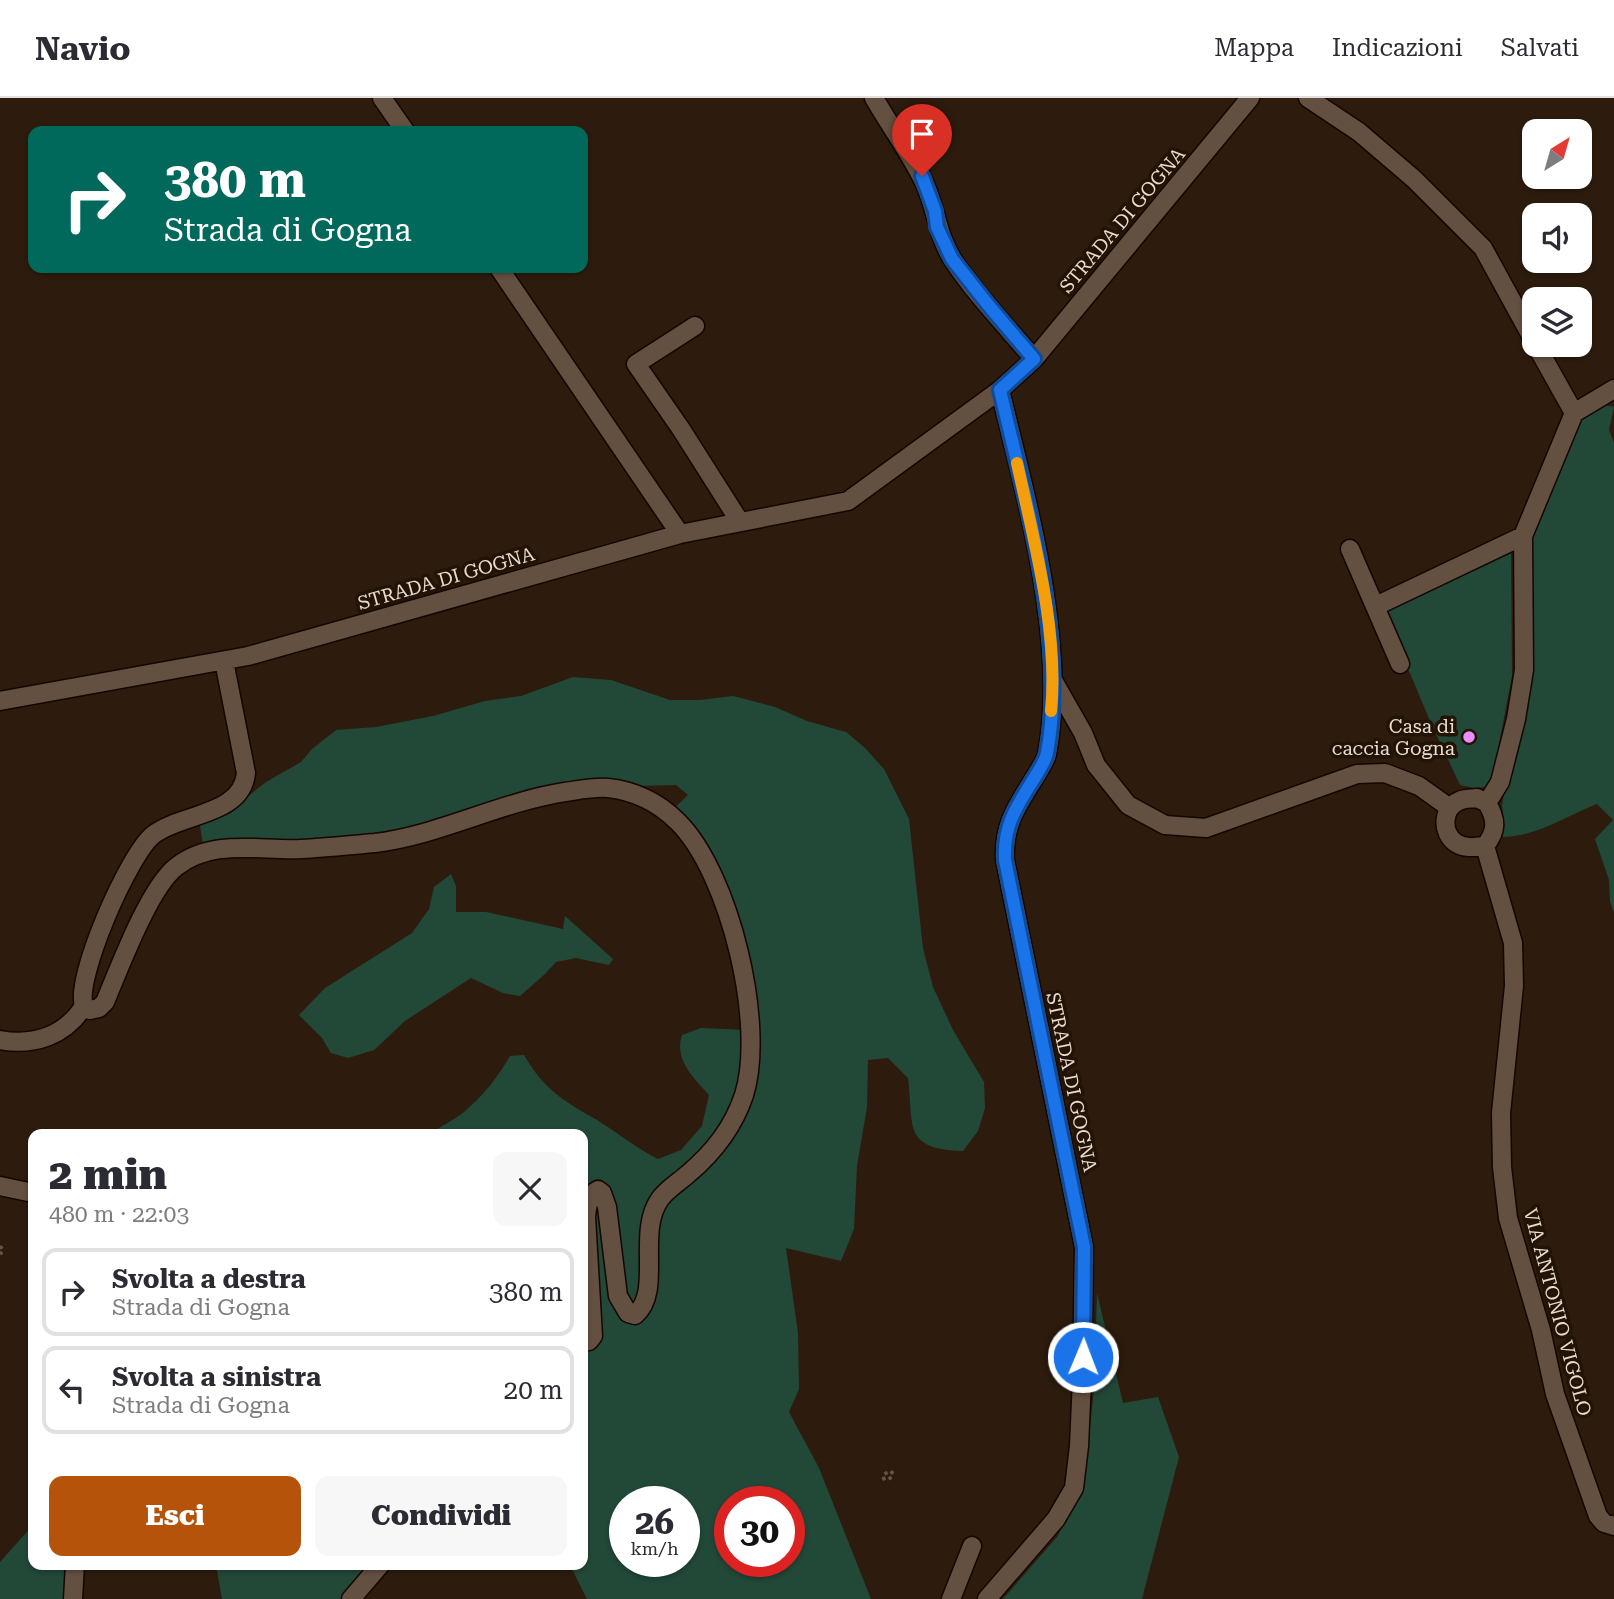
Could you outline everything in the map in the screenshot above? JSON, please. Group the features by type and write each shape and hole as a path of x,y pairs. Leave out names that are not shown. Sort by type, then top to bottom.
{"street":[{"path":"382,98 402,126"},
{"path":"874,98 922,176 935,211 937,227 952,259 1034,359"},
{"path":"1308,98 1359,132 1414,179 1483,248 1522,320"},
{"name":"STRADA DI GOGNA","path":"0,701 248,656 680,534 848,501 1000,390 1034,359 1242,102"},
{"path":"502,273 680,534"},
{"path":"695,326 636,363 740,522"},
{"path":"1542,357 1574,413"},
{"path":"1485,846 1470,848 1456,843 1447,833 1445,819 1450,808 1458,801 1477,798 1488,803 1500,782 1516,719 1524,670 1523,536 1574,413 1614,389"},
{"name":"STRADA DI GOGNA","path":"987,1599 1056,1519 1074,1488 1079,1446 1084,1247 1005,860 1004,840 1014,812 1047,757 1054,682 1043,585 1000,390"},
{"path":"1376,606 1523,536"},
{"path":"1350,550 1400,664"},
{"path":"224,661 246,773 245,782 234,798 220,807 165,828 152,836 140,850 128,870 99,936 84,987 84,1006 90,1010 99,1008 104,1002 144,915 163,883 175,868 197,855 218,849 241,847 299,849 402,838 517,802 583,789 606,788 649,799 671,816 692,840 716,885 744,971 748,996 750,1069 737,1114 720,1144 660,1199 648,1228 647,1297 635,1315 628,1313 618,1296 607,1207 602,1193 598,1190 593,1192 588,1202"},
{"name":"STRADA DI GOGNA","path":"1054,682 1083,733 1096,765 1128,805 1165,825 1206,828 1357,774 1385,773 1396,777 1419,786 1450,808"},
{"name":"VIA ANTONIO VIGOLO","path":"1488,803 1496,824 1494,835 1485,846 1513,943 1514,986 1501,1112 1502,1167 1508,1219 1541,1330 1555,1394 1598,1516 1604,1523 1614,1526"},
{"path":"383,851 401,845 402,838"},
{"path":"0,1040 13,1042 44,1038 58,1033 72,1023 84,1006"},
{"path":"0,1186 28,1192"},
{"path":"588,1251 593,1336 588,1341"},
{"path":"951,1599 972,1546"},
{"path":"73,1599 75,1570"},
{"path":"351,1599 376,1570"}],"path":[{"path":"0,1246 4,1251 0,1254"}],"green space":[{"path":"1604,405 1614,407 1609,430 1614,443 1614,913 1610,901 1609,880 1595,839 1613,820 1597,804 1540,829 1503,837 1502,805 1528,673 1530,514 1574,413"},
{"path":"1511,547 1512,676 1491,786 1475,788 1460,785 1381,604"},
{"path":"573,677 611,680 670,700 733,696 775,707 807,721 846,732 884,769 909,819 923,948 933,987 953,1030 984,1082 985,1108 978,1131 963,1151 930,1146 920,1140 915,1132 908,1078 888,1058 868,1060 867,1107 857,1166 854,1229 841,1261 786,1248 798,1333 799,1389 789,1412 819,1468 871,1599 587,1599 572,1570 588,1570 588,1129 439,1129 478,1099 510,1056 524,1055 539,1077 556,1094 658,1159 681,1150 702,1126 709,1095 686,1068 680,1044 682,1035 701,1028 746,1030 720,883 666,816 688,795 676,785 639,786 586,792 388,839 203,844 199,820 237,805 266,782 301,762 312,749 336,730 376,727 433,716 485,701 521,696"},
{"path":"451,874 456,886 456,912 486,912 563,929 565,916 613,959 609,965 576,958 556,962 520,996 503,993 471,978 405,1021 374,1050 348,1058 331,1053 322,1038 299,1015 325,988 412,933 429,909 434,887"},
{"path":"1097,1293 1123,1403 1158,1397 1179,1457 1142,1599 1003,1599 1057,1537 1079,1497 1085,1472 1094,1390"},
{"path":"28,1531 28,1570 75,1570 73,1599 0,1599 0,1562"},
{"path":"217,1570 368,1570 342,1599 222,1599"}],"slow traffic":[{"path":"1017,463 1043,585 1054,682 1051,711"}],"place":[{"name":"Casa di caccia Gogna","path":"1469,737"}],"route":[{"path":"922,176 935,211 937,227 952,259 1034,359 1000,390 1043,585 1054,682 1047,757 1014,812 1004,840 1005,860 1084,1247 1083,1357"}]}
